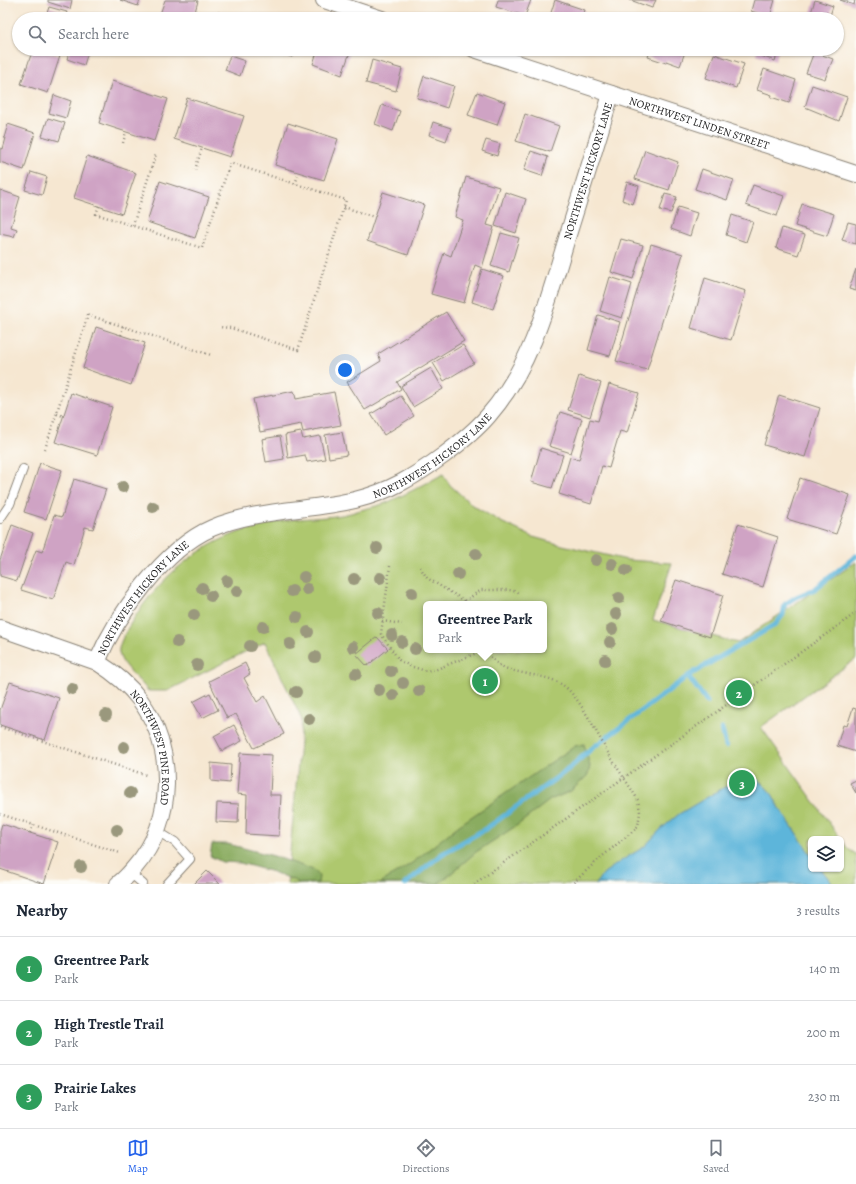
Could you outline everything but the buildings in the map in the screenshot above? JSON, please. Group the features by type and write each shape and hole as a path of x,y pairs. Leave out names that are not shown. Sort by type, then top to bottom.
{"street":[{"path":"324,0 361,12"},
{"name":"NORTHWEST LINDEN STREET","path":"495,56 856,174"},
{"name":"NORTHWEST HICKORY LANE","path":"97,662 106,641 133,599 160,566 192,540 210,529 240,520 269,513 355,500 385,491 420,472 466,438 488,416 521,370 544,316 612,94"},
{"name":"NORTHWEST PINE ROAD","path":"0,628 97,662 110,670 141,700 158,732 164,754 166,781 165,804 152,843 140,861 125,879 118,884"}],"lane":[{"path":"0,519 10,504 23,470"},
{"path":"157,831 175,842 190,858 168,884"},
{"path":"130,873 143,884"}],"path":[{"path":"123,143 126,132"},
{"path":"195,170 202,148"},
{"path":"133,225 156,154"},
{"path":"98,206 96,214 202,248 230,163 346,200 298,350 231,328 219,327"},
{"path":"295,184 299,173"},
{"path":"344,207 374,217"},
{"path":"45,448 88,315 211,355"},
{"path":"121,335 123,326"},
{"path":"56,414 63,416"},
{"path":"390,566 381,634 399,660 410,666 426,671 436,669 477,653"},
{"path":"420,567 427,578 463,601"},
{"path":"466,601 481,590 518,592"},
{"path":"474,884 856,614"},
{"path":"382,621 402,624"},
{"path":"488,653 499,665 509,669 549,678 561,683 570,690 638,800 640,812 638,826 572,884"},
{"path":"0,727 146,775"},
{"path":"0,814 120,853"},
{"path":"30,833 33,825"}],"green space":[{"path":"443,474 450,485 472,505 501,522 533,537 627,560 672,563 653,620 738,643 856,562 856,659 761,727 839,836 808,836 808,872 844,872 844,843 848,849 856,854 856,884 287,884 302,720 265,642 167,691 148,691 127,668 121,658 119,653 120,644 136,615 150,596 181,565 198,552 237,533 259,526 282,521 342,515 386,503"},
{"path":"584,744 590,766 588,775 571,791 550,800 519,824 476,852 446,878 437,884 379,884 412,863 458,826 575,746"},
{"path":"212,844 228,844 274,856 314,870 319,876 318,883 297,884 298,882 273,872 240,863 222,862 210,856"}],"water":[{"path":"747,777 759,780 772,794 808,850 808,872 823,872 833,884 595,884 604,873 644,847 661,829 679,814 721,789"}],"waterway":[{"path":"405,884 442,854 487,828 566,771 590,750 688,676 775,625 783,615 785,604 796,597 815,589 856,556"},
{"path":"688,676 707,702"},
{"path":"722,729 726,746"}],"place":[{"name":"Greentree Park","path":"485,681"},
{"name":"High Trestle Trail","path":"739,693"},
{"name":"Prairie Lakes","path":"742,783"}]}
